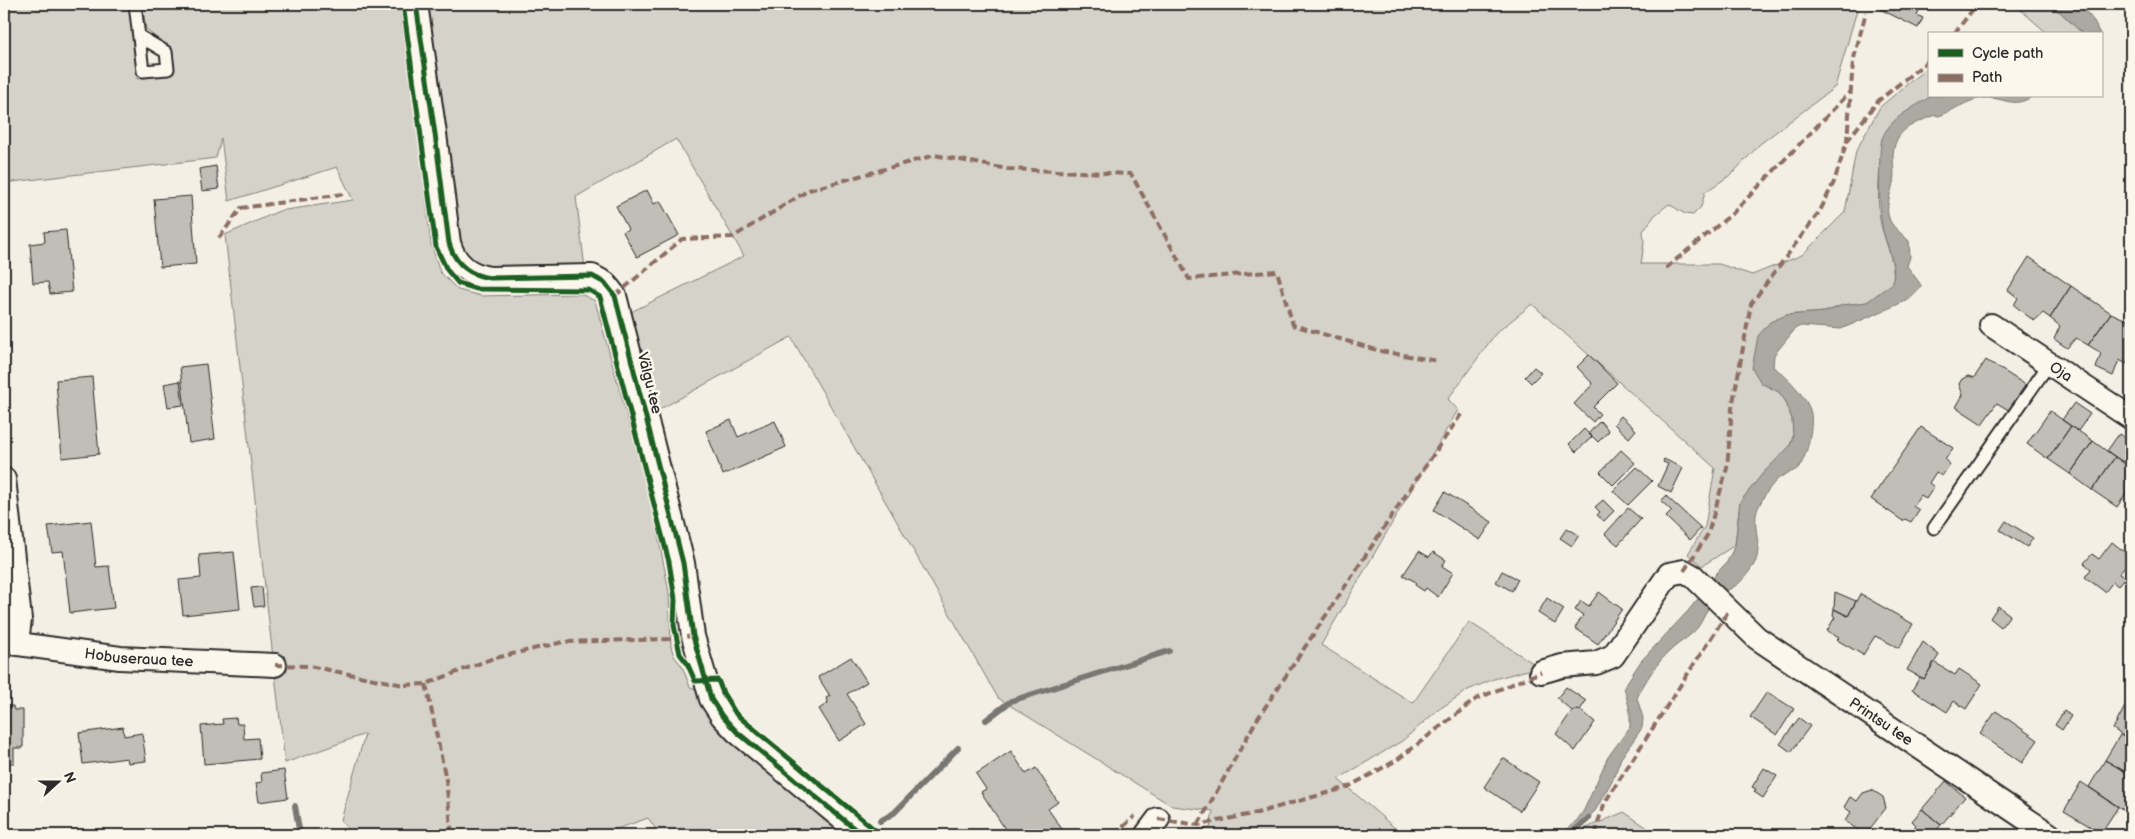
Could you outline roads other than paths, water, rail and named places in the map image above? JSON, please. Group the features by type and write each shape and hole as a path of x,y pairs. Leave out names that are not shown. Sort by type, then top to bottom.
{"street":[{"name":"Välgu tee","path":"416,4 449,243 452,253 466,270 476,276 490,278 592,276 605,283 615,296 683,562 693,636 711,699 722,716 737,732 862,835"},
{"name":"Oja","path":"1991,325 2131,418"},
{"path":"4,479 20,619 10,642"},
{"name":"Printsu tee","path":"1541,672 1562,666 1596,663 1613,656 1669,574 1684,571 1693,576 1756,638 2050,835"},
{"name":"Hobuseraua tee","path":"10,642 120,658 275,665"}],"lane":[{"path":"135,4 139,36"},
{"path":"1934,528 2049,364"}],"waterway":[{"path":"986,720 1011,701 1169,651"},
{"path":"880,821 894,813 958,748"},
{"path":"295,806 300,835"},
{"path":"1570,835 1589,818"}]}
